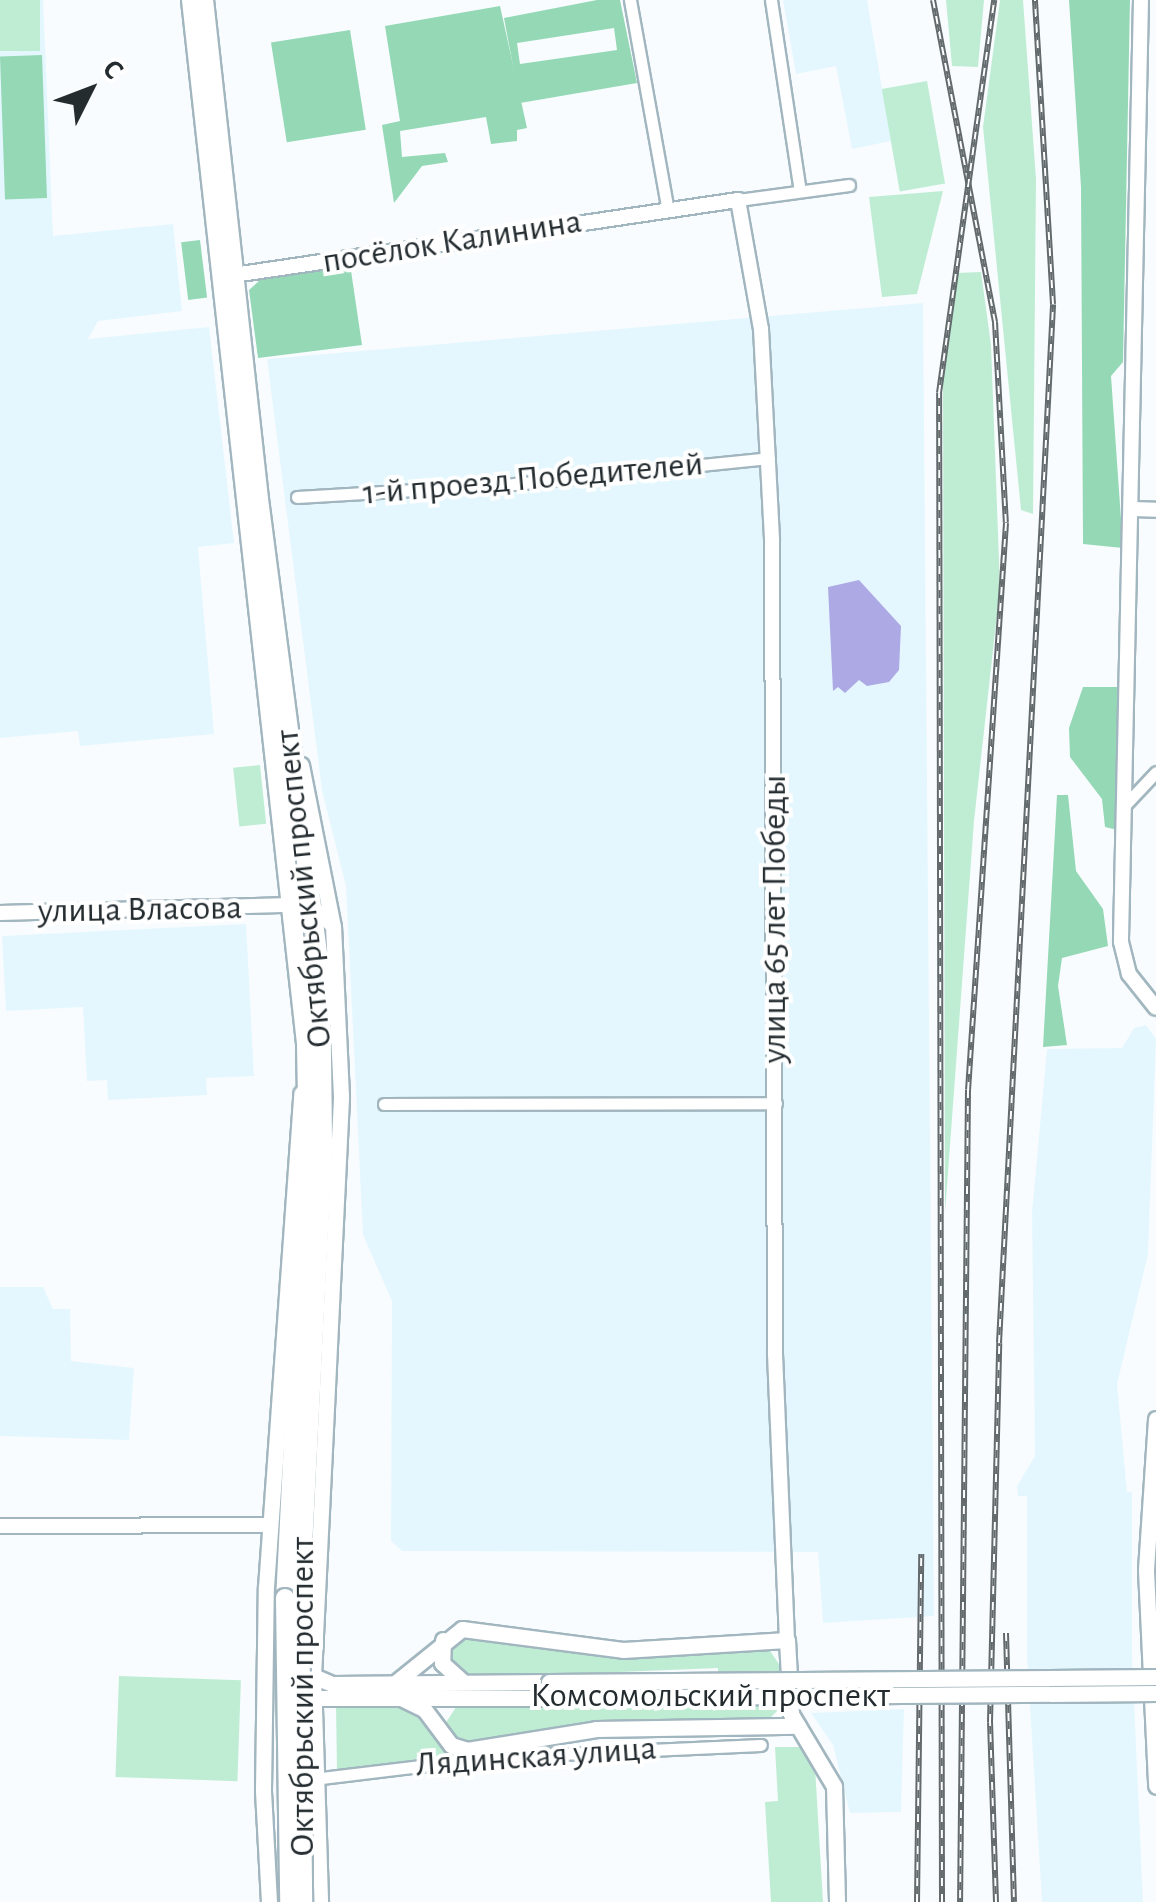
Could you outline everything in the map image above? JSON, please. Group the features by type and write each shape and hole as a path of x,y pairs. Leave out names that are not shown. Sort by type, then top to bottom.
{"main road":[{"name":"Октябрьский проспект","path":"191,0 312,908 324,1098 292,1598 304,1902"},
{"name":"Октябрьский проспект","path":"204,0 306,1044 308,1146 292,1598 288,1902"},
{"path":"282,688 333,926 341,1128 313,1676 313,1779 320,1902"},
{"path":"269,1902 265,1695 269,1525 306,1044"},
{"path":"1156,1419 1152,1603 1156,1786"},
{"path":"441,1733 420,1706 398,1691 446,1637 469,1629 623,1650 788,1640 790,1705 798,1726 821,1754 834,1786 837,1902"},
{"path":"441,1733 444,1709 466,1690 442,1663 446,1637"},
{"name":"Комсомольский проспект","path":"313,1676 332,1684 398,1691"},
{"name":"Комсомольский проспект","path":"548,1690 1156,1677"},
{"name":"Комсомольский проспект","path":"265,1695 313,1699 466,1690 1156,1692"},
{"name":"Лядинская улица","path":"441,1733 467,1750 596,1730 798,1726"}],"street":[{"path":"630,0 668,211"},
{"path":"771,0 800,191"},
{"path":"1141,0 1121,942 1129,974 1156,1008"},
{"name":"посёлок Калинина","path":"228,276 849,185"},
{"name":"улица 65 лет Победы","path":"738,200 760,330 769,458 776,1103 774,1354 788,1640"},
{"name":"1-й проезд Победителей","path":"297,497 514,484 769,458"},
{"path":"1133,509 1156,510"},
{"path":"1125,805 1156,772"},
{"name":"улица Власова","path":"0,913 291,905 312,908"},
{"path":"312,908 333,926"},
{"path":"384,1104 776,1103"},
{"path":"0,1526 269,1525"},
{"name":"Лядинская улица","path":"313,1779 494,1757 761,1745"},
{"path":"288,1902 304,1902"}],"shaded area":[{"path":"0,0 43,0 53,236 173,224 182,311 98,321 88,339 209,327 234,543 198,547 214,734 80,746 78,731 0,738"},
{"path":"783,0 867,0 891,141 852,149 836,66 796,74"},
{"path":"923,303 934,1616 823,1623 818,1552 402,1551 391,1541 392,1301 363,1235 346,886 322,790 267,359"},
{"path":"859,580 901,626 899,670 889,682 867,686 859,680 845,693 838,687 833,691 828,587"},
{"path":"246,924 254,1076 206,1078 207,1095 108,1100 107,1080 87,1081 83,1007 6,1011 2,936"},
{"path":"1146,1025 1156,1039 1148,1254 1117,1384 1127,1492 1132,1492 1132,1656 1143,1902 1042,1902 1027,1657 1027,1496 1018,1496 1017,1486 1035,1456 1032,1212 1047,1049 1122,1048 1134,1028"},
{"path":"0,1287 43,1287 53,1309 70,1309 71,1361 134,1368 129,1440 0,1436"},
{"path":"904,1709 901,1812 850,1813 833,1745 811,1713"}],"green space":[{"path":"0,0 40,0 40,51 0,51"},
{"path":"597,0 620,0 637,83 520,103 504,18","holes":["614,28 617,50 520,64 517,43"]},
{"path":"946,0 984,0 978,67 952,66"},
{"path":"1000,0 1023,0 1036,179 1033,514 1021,510 983,127"},
{"path":"1069,0 1130,0 1123,362 1111,376 1123,548 1083,544 1081,187"},
{"path":"500,6 527,128 517,130 517,141 491,144 486,117 400,131 402,157 445,153 448,162 422,166 394,203 382,125 400,121 385,26"},
{"path":"350,30 366,130 287,142 271,43"},
{"path":"42,55 47,198 5,199 0,56"},
{"path":"927,81 945,183 900,191 882,89"},
{"path":"943,191 917,294 882,297 869,197"},
{"path":"200,240 207,298 188,300 181,242"},
{"path":"350,264 362,345 258,358 249,290 260,280"},
{"path":"981,272 991,345 1000,587 974,821 945,1213 943,379 956,273"},
{"path":"1083,687 1124,687 1122,831 1105,827 1102,799 1070,757 1069,728"},
{"path":"260,765 266,824 239,826 233,768"},
{"path":"1057,795 1068,795 1076,871 1103,909 1108,946 1062,958 1058,986 1067,1045 1043,1047"},
{"path":"458,1635 586,1652 768,1648 783,1670 783,1705 770,1718 458,1743 445,1724 458,1704 719,1707 718,1668 469,1678 444,1657"},
{"path":"119,1676 241,1680 237,1781 115,1777"},
{"path":"397,1703 417,1709 448,1749 444,1755 337,1771 336,1704"},
{"path":"775,1747 805,1747 815,1767 823,1902 771,1902 765,1802 778,1801"}],"railway":[{"path":"933,0 995,322 1006,523 968,1090 960,1902"},
{"path":"942,1902 939,393 994,0"},
{"path":"996,1902 990,1722 999,1343 1053,304 1035,0"},
{"path":"917,1902 921,1554"},
{"path":"1006,1633 1014,1902"}]}
